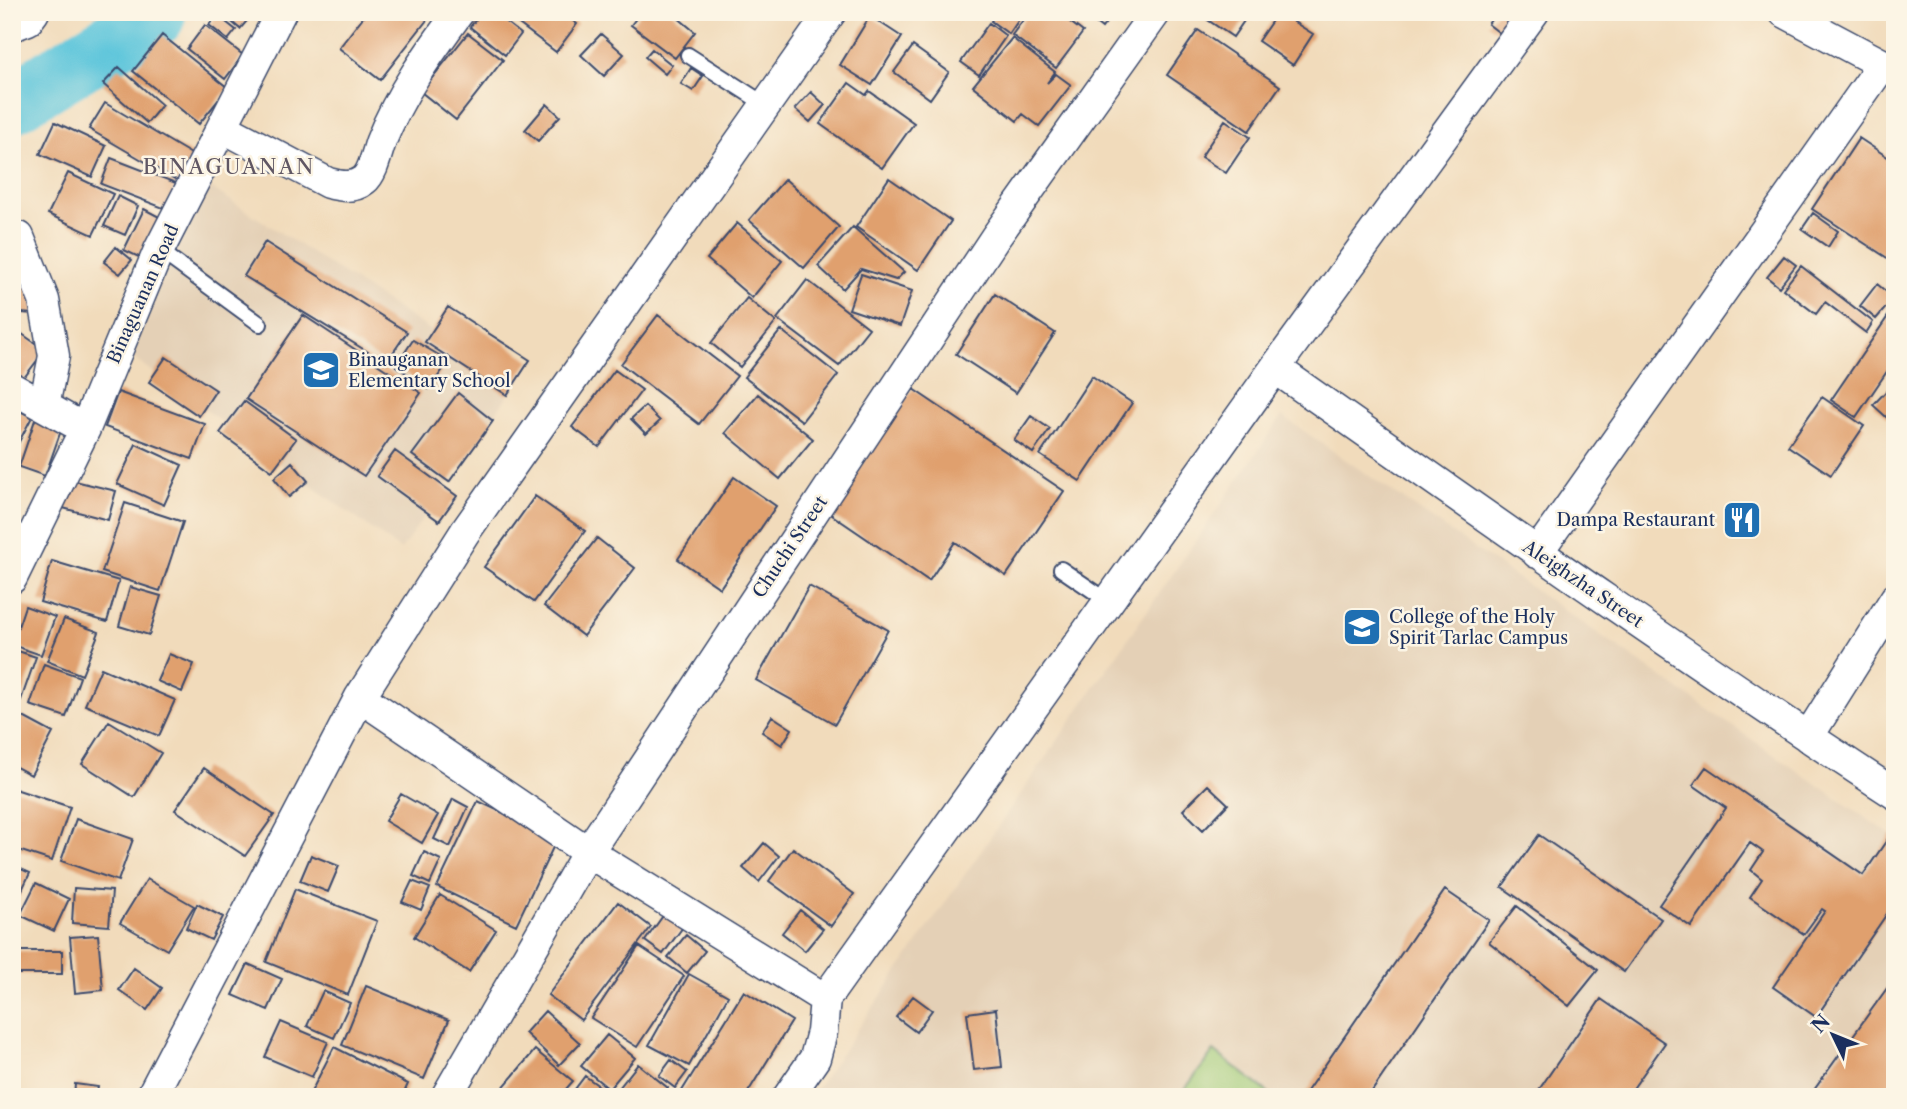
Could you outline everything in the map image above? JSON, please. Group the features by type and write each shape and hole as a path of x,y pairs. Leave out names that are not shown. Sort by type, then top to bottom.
{"street":[{"name":"Binaguanan Road","path":"12,579 85,429 159,250 281,12"},
{"path":"222,127 328,183 345,187 356,184 366,178 389,121 417,69 459,12"},
{"path":"151,1097 360,697 465,532 831,12"},
{"name":"Chuchi Street","path":"446,1097 587,852 995,238 1156,12"},
{"path":"788,1097 815,1058 822,1032 825,999 1275,368 1534,12"},
{"path":"1538,553 1889,68 1784,12"},
{"path":"19,237 44,300 54,356 44,406"},
{"name":"Aleighzha Street","path":"1275,368 1538,553 1895,794"},
{"path":"12,388 85,429"},
{"path":"1808,737 1895,599"},
{"path":"360,697 587,852 825,999"}],"lane":[{"path":"688,55 766,105"},
{"path":"159,250 260,324"},
{"path":"1060,569 1108,601"}],"shaded area":[{"name":"Binauganan Elementary School","path":"199,180 515,385 401,550 129,355"},
{"name":"College of the Holy Spirit Tarlac Campus","path":"1282,416 1895,838 1895,1097 811,1097"}],"green space":[{"path":"1214,1051 1274,1097 1179,1097"}],"building":[{"path":"226,12 248,12 252,15 240,29 224,15"},
{"path":"367,12 417,12 427,20 380,80 339,48"},
{"path":"482,12 493,12 521,34 505,55 470,27"},
{"path":"503,12 561,12 577,24 556,52"},
{"path":"641,12 671,12 695,32 675,58 631,25"},
{"path":"997,12 1024,12 1009,34 991,21"},
{"path":"1029,12 1057,12 1083,32 1056,68 1012,35"},
{"path":"1082,12 1114,12 1102,28"},
{"path":"1196,12 1250,12 1233,37"},
{"path":"1278,12 1313,34 1293,65 1258,41"},
{"path":"1497,12 1524,12 1506,38 1488,24"},
{"path":"217,15 236,30 228,40 209,25"},
{"path":"870,16 902,37 872,85 840,65"},
{"path":"989,23 1006,36 979,75 961,62"},
{"path":"205,25 243,55 225,79 187,49"},
{"path":"1198,30 1280,86 1249,131 1167,75"},
{"path":"468,33 503,60 456,120 421,92"},
{"path":"601,34 624,54 604,76 581,55"},
{"path":"162,35 228,88 199,124 133,71"},
{"path":"1012,38 1055,72 1047,83 1056,74 1071,85 1039,126 1023,114 1017,121 973,86"},
{"path":"913,46 949,72 930,99 894,72"},
{"path":"652,49 672,65 665,74 645,57"},
{"path":"119,67 162,105 147,123 103,84"},
{"path":"691,68 703,76 693,91 681,84"},
{"path":"849,83 866,95 869,91 914,123 882,168 820,124"},
{"path":"811,92 825,105 810,122 795,109"},
{"path":"105,103 193,155 178,181 89,129"},
{"path":"547,104 560,116 538,141 525,130"},
{"path":"1225,120 1250,137 1226,173 1201,157"},
{"path":"55,122 106,146 92,177 40,154"},
{"path":"1859,138 1895,162 1895,263 1812,209"},
{"path":"111,158 176,183 166,209 101,184"},
{"path":"68,173 113,194 93,235 48,214"},
{"path":"889,178 951,221 918,270 856,227"},
{"path":"785,179 839,227 804,268 749,220"},
{"path":"118,196 138,206 125,235 104,226"},
{"path":"144,209 165,220 145,260 124,250"},
{"path":"1813,213 1838,231 1828,247 1802,229"},
{"path":"737,223 782,261 752,298 707,259"},
{"path":"853,227 904,272 896,280 861,269 843,289 818,266"},
{"path":"265,242 407,332 386,363 244,276"},
{"path":"116,247 132,260 120,274 104,262"},
{"path":"1784,256 1796,265 1779,287 1767,277"},
{"path":"1801,266 1873,322 1866,333 1825,302 1816,314 1783,289"},
{"path":"861,274 912,291 900,326 849,309"},
{"path":"807,280 869,328 839,366 777,319"},
{"path":"1877,284 1894,298 1876,319 1860,306"},
{"path":"12,285 35,287 32,314 12,312"},
{"path":"995,294 1055,333 1016,393 956,354"},
{"path":"747,298 776,322 740,367 711,343"},
{"path":"1895,306 1895,370 1890,367 1856,417 1831,400"},
{"path":"448,307 530,360 507,395 425,342"},
{"path":"303,315 421,393 364,476 246,399"},
{"path":"658,315 737,376 699,424 621,364"},
{"path":"12,327 45,350 23,379 12,371"},
{"path":"781,330 838,375 802,421 744,377"},
{"path":"413,340 449,361 429,389 396,366"},
{"path":"166,357 216,390 199,416 149,382"},
{"path":"615,370 642,390 599,447 572,427"},
{"path":"1092,376 1132,403 1080,481 1040,455"},
{"path":"1895,382 1895,425 1873,405"},
{"path":"913,389 1064,491 1006,576 955,542 929,581 829,513"},
{"path":"118,392 205,424 192,459 105,427"},
{"path":"458,393 493,421 449,482 412,455"},
{"path":"758,394 813,439 780,479 725,433"},
{"path":"1822,397 1864,426 1831,475 1788,446"},
{"path":"244,401 296,439 272,471 220,433"},
{"path":"645,406 660,421 646,434 631,419"},
{"path":"12,407 32,417 12,455"},
{"path":"37,414 64,422 45,476 19,467"},
{"path":"1031,416 1050,429 1033,453 1014,440"},
{"path":"136,444 182,465 164,505 117,484"},
{"path":"395,451 457,496 439,521 377,476"},
{"path":"292,462 308,481 289,497 274,478"},
{"path":"734,477 776,506 720,588 678,559"},
{"path":"71,480 116,491 108,520 63,508"},
{"path":"535,496 585,531 534,602 484,567"},
{"path":"125,503 183,522 160,591 102,572"},
{"path":"597,538 635,568 583,636 544,606"},
{"path":"52,561 119,581 107,622 40,602"},
{"path":"809,586 888,630 835,724 756,680"},
{"path":"130,587 161,596 149,635 119,626"},
{"path":"25,606 55,617 41,655 12,645"},
{"path":"64,619 99,632 82,675 47,661"},
{"path":"12,649 36,657 21,700 12,697"},
{"path":"169,654 194,664 182,692 157,681"},
{"path":"44,664 80,677 66,717 30,705"},
{"path":"101,668 175,700 159,736 85,705"},
{"path":"12,711 53,733 31,775 12,765"},
{"path":"772,716 792,729 782,745 762,732"},
{"path":"109,721 161,753 134,797 82,764"},
{"path":"1706,767 1863,875 1891,834 1895,836 1895,902 1816,1017 1773,987 1825,911 1822,909 1804,934 1750,897 1762,879 1751,870 1763,852 1750,843 1691,927 1659,905 1726,808 1693,785"},
{"path":"204,768 274,815 245,856 175,810"},
{"path":"1208,785 1228,804 1203,830 1183,810"},
{"path":"12,788 70,807 52,861 12,848"},
{"path":"401,794 438,815 422,843 385,821"},
{"path":"453,799 468,807 450,847 434,839"},
{"path":"478,801 557,839 516,925 437,887"},
{"path":"76,819 133,839 118,881 61,861"},
{"path":"1539,835 1661,919 1624,972 1502,887"},
{"path":"764,843 779,856 759,882 743,868"},
{"path":"793,848 854,894 831,926 769,881"},
{"path":"424,852 441,860 430,884 413,876"},
{"path":"311,855 339,866 328,892 300,881"},
{"path":"12,865 30,873 12,911"},
{"path":"147,879 194,906 167,950 120,923"},
{"path":"412,881 430,888 421,910 402,902"},
{"path":"36,883 69,899 54,931 20,915"},
{"path":"74,888 112,891 109,926 72,923"},
{"path":"295,889 377,921 348,995 266,962"},
{"path":"1445,890 1489,920 1368,1097 1303,1097"},
{"path":"440,895 496,930 469,972 414,937"},
{"path":"618,902 651,927 581,1020 548,995"},
{"path":"197,904 223,917 211,940 186,928"},
{"path":"1517,906 1598,970 1569,1006 1489,942"},
{"path":"800,910 823,929 805,951 782,933"},
{"path":"665,913 683,927 663,954 645,941"},
{"path":"98,935 103,990 75,993 70,937"},
{"path":"686,935 705,951 687,973 668,957"},
{"path":"639,946 684,976 637,1047 591,1018"},
{"path":"13,951 62,951 62,974 13,974"},
{"path":"248,964 282,979 268,1010 233,995"},
{"path":"134,968 162,988 147,1010 119,990"},
{"path":"689,974 728,996 689,1066 649,1045"},
{"path":"1895,977 1895,1097 1809,1097"},
{"path":"366,986 449,1020 424,1079 342,1045"},
{"path":"323,991 350,1003 334,1038 307,1026"},
{"path":"744,991 792,1021 745,1097 684,1097 680,1094"},
{"path":"913,996 932,1010 916,1032 896,1017"},
{"path":"1601,999 1665,1043 1627,1097 1534,1097"},
{"path":"996,1009 1002,1067 974,1070 967,1013"},
{"path":"545,1011 580,1043 559,1065 525,1033"},
{"path":"281,1022 328,1042 312,1077 265,1057"},
{"path":"607,1035 635,1058 609,1089 581,1066"},
{"path":"334,1047 408,1084 402,1097 309,1096"},
{"path":"535,1050 573,1081 559,1097 495,1097"},
{"path":"671,1060 687,1072 675,1088 659,1076"},
{"path":"638,1064 668,1088 661,1097 612,1097"},
{"path":"585,1076 606,1091 602,1097 569,1097"},
{"path":"75,1084 98,1087 96,1097 74,1097"}],"waterway":[{"path":"12,103 155,16 156,12"}],"place":[{"name":"Binauganan Elementary School","path":"321,370"},
{"name":"Dampa Restaurant","path":"1742,520"},
{"name":"College of the Holy Spirit Tarlac Campus","path":"1362,627"}],"district":[{"name":"BINAGUANAN","path":"229,167"}]}
